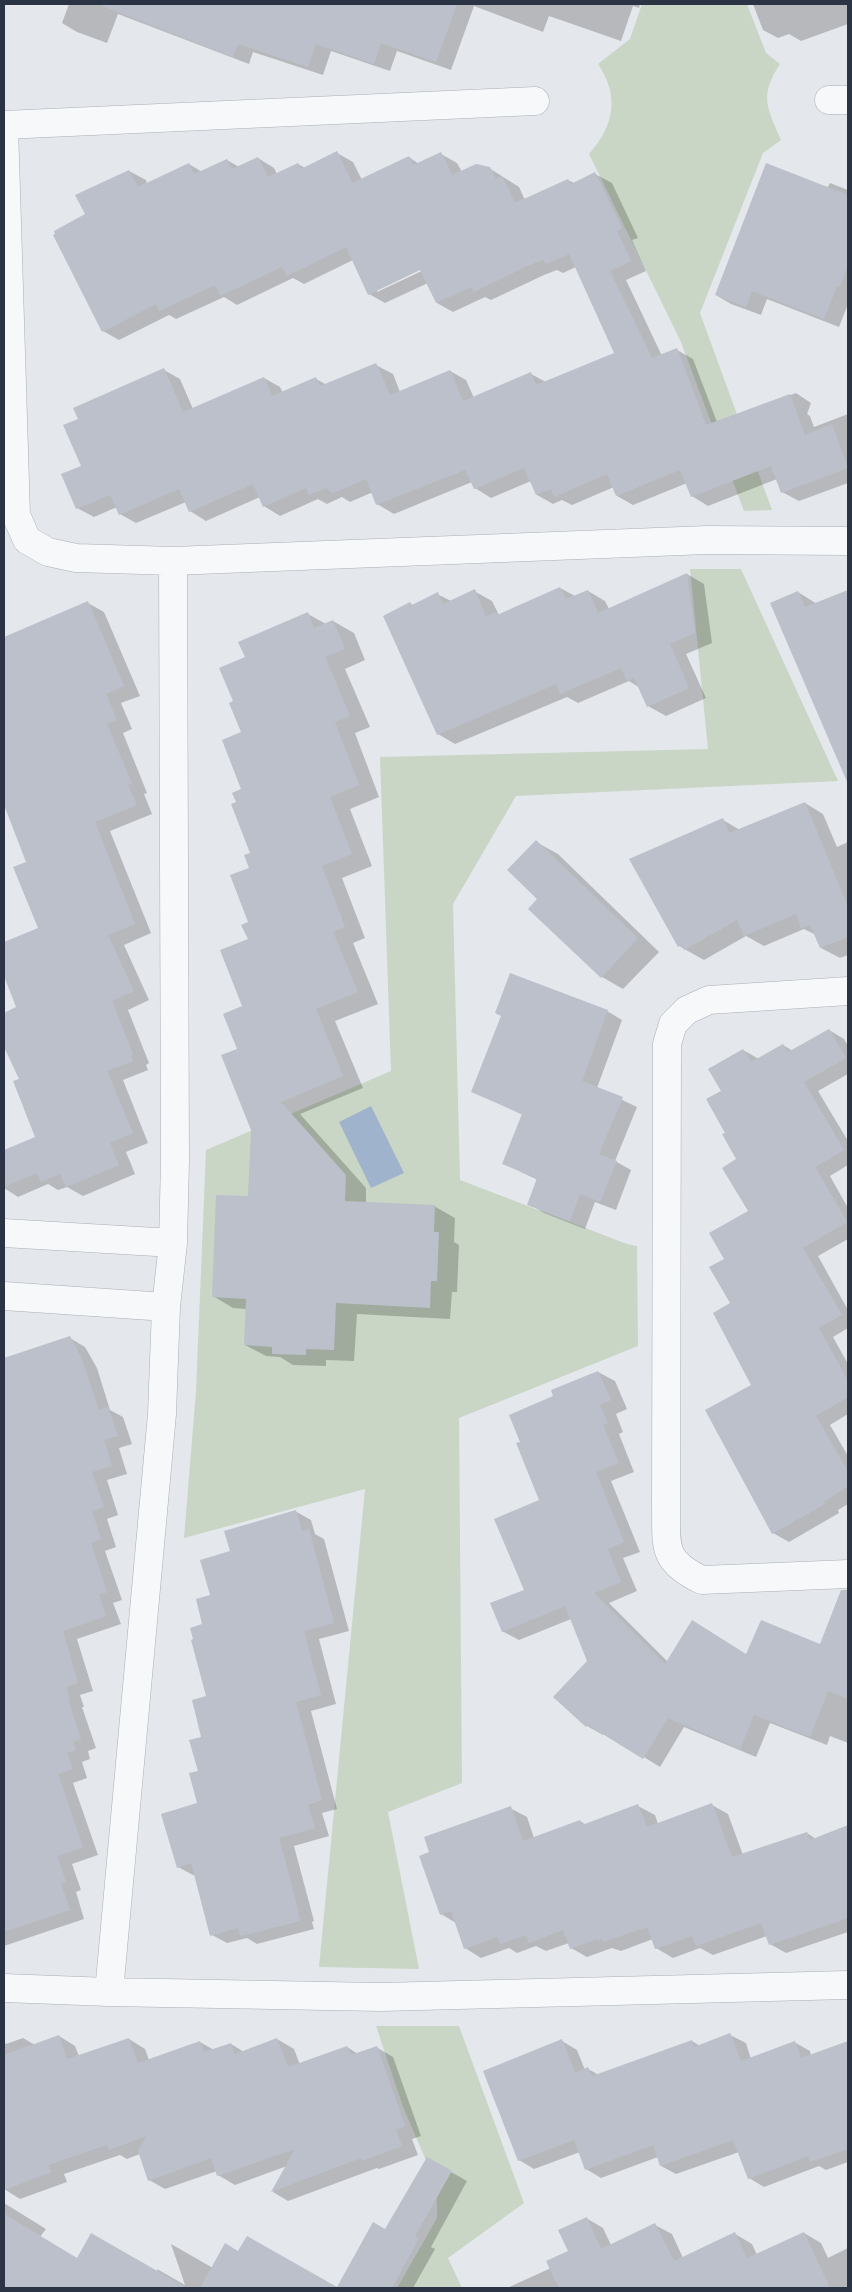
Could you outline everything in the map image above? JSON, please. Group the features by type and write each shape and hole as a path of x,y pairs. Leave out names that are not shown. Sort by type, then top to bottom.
{"street":[{"path":"535,101 4,126 16,515 27,540 48,552 76,558 172,561 707,540 848,540"},
{"path":"109,1992 162,1414 166,1307 173,1243 175,1161 172,561"},
{"path":"848,991 709,1000 687,1010 673,1024 667,1044 666,1494 667,1548 673,1562 685,1572 702,1580 848,1574"},
{"path":"4,1233 173,1243"},
{"path":"4,1296 166,1307"},
{"path":"4,1988 381,1997 848,1985"}],"green space":[{"path":"642,4 747,4 766,53 780,64 769,85 767,102 781,140 763,153 700,313 772,510 744,511 681,342 589,154 604,133 609,122 611,110 609,88 598,64 630,39"},
{"path":"690,569 741,569 838,781 516,796 453,904 460,1180 627,1244 637,1246 638,1346 459,1418 462,1783 388,1812 419,1969 319,1967 365,1489 184,1538 196,1391 206,1150 391,1071 380,757 708,749"},
{"path":"376,2026 459,2026 524,2203 448,2258 462,2288 397,2288 437,2218 437,2186 403,2107"}],"water":[{"path":"371,1106 404,1173 371,1188 339,1122"}],"building":[{"path":"103,4 457,4 436,62 381,43 374,64 316,44 308,67 238,44 233,57 102,6"},
{"path":"337,151 352,183 409,156 413,165 441,152 452,175 476,164 490,167 496,179 502,176 515,203 568,179 571,184 595,172 622,228 617,231 631,261 610,271 652,358 677,348 706,425 790,394 805,435 832,424 848,468 781,493 771,466 691,497 680,470 616,496 607,474 554,497 551,489 536,495 524,468 474,489 465,470 376,505 366,479 333,493 326,488 309,495 306,488 263,507 253,484 189,512 179,489 119,515 110,495 76,509 61,474 81,466 63,425 78,419 73,408 164,368 183,412 264,377 272,396 316,377 320,386 376,363 390,395 450,370 463,401 531,372 536,385 614,353 569,254 546,264 543,260 474,292 471,287 436,303 420,270 368,295 346,247 287,276 282,267 220,296 215,285 159,311 156,304 102,332 53,235 55,234 54,231 85,214 75,195 129,170 138,187 189,163 194,174 227,159 232,169 258,157 268,177 298,163 301,169"},
{"path":"766,163 848,195 848,265 840,287 837,286 824,319 752,291 746,307 715,295"},
{"path":"687,573 695,633 670,644 689,688 647,707 634,678 627,681 621,668 560,694 556,684 437,735 383,616 410,602 412,605 438,592 443,604 475,589 486,617 496,612 497,615 560,587 566,599 588,590 598,613"},
{"path":"848,590 848,784 770,603 798,591 805,607"},
{"path":"88,601 124,686 106,694 117,720 107,724 132,784 128,785 137,805 95,822 135,924 108,935 134,991 112,1001 133,1054 131,1056 133,1061 107,1071 133,1133 110,1143 119,1165 66,1187 60,1174 41,1182 37,1173 4,1187 4,1150 35,1137 13,1081 19,1079 4,1047 4,1013 16,1007 4,976 4,942 38,928 13,867 26,862 4,805 4,637"},
{"path":"308,612 314,628 333,620 345,649 325,657 350,716 335,722 359,785 330,797 352,854 322,866 345,927 333,932 358,992 316,1009 343,1076 281,1102 346,1175 345,1201 435,1205 434,1232 439,1232 437,1281 431,1281 430,1308 336,1303 334,1350 306,1349 306,1355 272,1354 272,1347 244,1345 246,1299 212,1297 216,1195 248,1196 251,1130 221,1055 237,1049 223,1014 242,1006 220,950 248,939 241,925 248,922 230,875 249,868 244,855 250,853 231,804 236,802 232,793 241,789 222,740 241,732 229,703 233,701 219,668 245,657 238,642"},
{"path":"805,802 848,907 848,937 820,948 810,925 801,928 796,914 744,936 737,920 684,950 681,945 678,947 629,859 723,818 729,833"},
{"path":"536,840 638,938 601,978 528,909 537,899 507,870"},
{"path":"510,973 608,1010 582,1081 623,1097 599,1154 617,1161 600,1202 580,1194 570,1221 527,1205 537,1178 502,1164 522,1114 471,1092 501,1016 495,1013"},
{"path":"829,1029 846,1058 804,1082 844,1150 815,1167 847,1222 803,1248 842,1315 819,1328 848,1381 848,1397 816,1416 848,1472 848,1486 824,1502 825,1504 772,1534 705,1410 751,1385 713,1313 730,1303 709,1267 724,1259 709,1233 748,1211 722,1168 736,1159 722,1134 725,1133 706,1099 721,1091 708,1069 743,1049 751,1062 783,1044 788,1052"},
{"path":"70,1336 82,1359 99,1410 108,1407 118,1436 104,1440 112,1466 92,1472 104,1507 92,1511 101,1539 91,1543 107,1592 99,1595 106,1616 63,1631 78,1683 66,1687 81,1740 73,1742 76,1750 67,1753 73,1769 58,1774 83,1847 57,1856 66,1882 61,1884 70,1910 4,1932 4,1358"},
{"path":"598,1371 611,1400 600,1405 608,1423 603,1425 619,1463 596,1472 624,1542 608,1549 621,1582 594,1593 665,1664 692,1620 746,1654 761,1620 820,1644 841,1590 848,1590 848,1699 828,1691 810,1737 754,1715 740,1749 668,1718 643,1759 588,1725 586,1727 553,1697 587,1661 565,1606 502,1632 490,1603 524,1590 494,1519 539,1500 516,1443 520,1442 509,1415 553,1396 551,1390"},
{"path":"296,1510 302,1531 309,1529 334,1623 304,1631 321,1695 296,1702 322,1800 308,1805 315,1828 279,1838 300,1921 241,1936 238,1928 210,1936 191,1863 177,1868 161,1814 197,1803 189,1773 198,1771 189,1740 201,1737 192,1700 206,1696 191,1640 193,1639 190,1628 202,1624 196,1599 210,1595 200,1560 230,1551 224,1531"},
{"path":"712,1803 732,1857 807,1832 810,1840 848,1825 848,1918 769,1945 761,1923 696,1946 692,1936 655,1949 647,1927 603,1942 602,1939 597,1941 597,1939 570,1949 563,1930 529,1943 526,1935 500,1944 497,1937 464,1949 451,1911 440,1915 419,1856 429,1852 424,1837 511,1806 523,1841 580,1820 582,1825 638,1804 647,1827"},
{"path":"730,2033 741,2061 795,2041 801,2058 848,2041 848,2149 810,2162 808,2156 748,2179 733,2140 660,2166 653,2145 585,2170 574,2140 518,2161 483,2071 562,2039 575,2073 588,2067 592,2076 692,2040 694,2047"},
{"path":"59,2035 67,2059 129,2038 138,2063 200,2041 204,2052 231,2043 235,2054 277,2038 288,2067 347,2046 351,2055 377,2046 405,2126 396,2130 402,2146 362,2161 361,2158 271,2192 295,2149 217,2176 211,2158 148,2181 138,2151 146,2136 109,2150 107,2145 48,2165 51,2172 4,2190 4,2055"},
{"path":"427,2157 452,2171 415,2236 419,2238 392,2288 200,2288 225,2243 238,2251 247,2236 337,2287 373,2222 385,2229"},
{"path":"4,2214 77,2258 91,2233 187,2288 4,2288"},
{"path":"587,2217 601,2249 655,2223 674,2261 735,2232 747,2258 804,2232 830,2288 559,2288 546,2261 568,2251 558,2230"}]}
